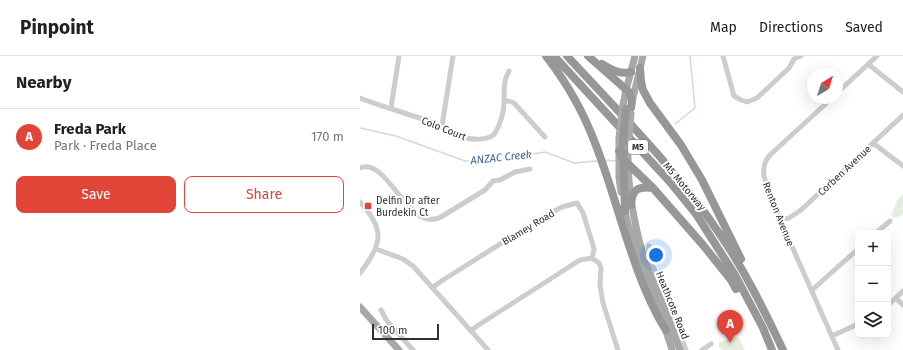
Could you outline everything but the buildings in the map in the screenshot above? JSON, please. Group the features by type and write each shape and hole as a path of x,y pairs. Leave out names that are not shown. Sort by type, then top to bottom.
{"highway":[{"path":"546,56 570,89 587,123 600,157 634,261 658,318 666,330"},
{"name":"M5 Motorway","path":"554,56 670,182 696,214 735,275 772,350"},
{"name":"M5 Motorway","path":"567,56 648,143 695,199 720,233 740,265 783,350"},
{"path":"589,56 605,66 620,72 631,72"},
{"path":"589,56 630,95 623,142 626,162 628,208"},
{"path":"640,68 643,90 681,145 705,186 729,233 768,318"},
{"path":"629,106 644,101 654,108"},
{"path":"619,151 626,162 653,188 704,245 731,280 754,320 768,350"},
{"path":"628,208 633,194 639,188 653,188"}],"main road":[{"path":"626,90 635,56"},
{"path":"629,106 643,56"},
{"name":"Heathcote Road","path":"623,142 619,151 619,178 647,266 680,350"},
{"name":"Heathcote Road","path":"628,208 638,256 672,350"},
{"path":"360,306 400,350"}],"street":[{"path":"391,108 399,56"},
{"path":"442,126 453,56"},
{"path":"723,56 734,96 747,102 757,98 789,68 793,58 801,56"},
{"path":"843,87 877,56"},
{"path":"868,64 903,92"},
{"name":"Colo Court","path":"360,98 442,126 460,137 491,137 496,131 503,113 504,82 509,71"},
{"path":"504,100 514,103 545,137"},
{"name":"Renton Avenue","path":"826,104 770,156 764,164 764,177 781,220 838,350"},
{"name":"Corben Avenue","path":"781,220 789,218 801,210 903,115"},
{"path":"873,143 903,166"},
{"path":"360,168 367,167 378,171 419,216 430,220 436,220 485,190 493,181 503,179 515,172 530,169"},
{"path":"360,202 370,213 376,226 378,240 372,258 360,273"},
{"name":"Blamey Road","path":"432,288 546,215 562,207 577,204 583,213 593,245 594,250 592,258"},
{"path":"880,230 890,221"},
{"path":"649,246 648,254 686,350"},
{"path":"376,249 402,258 407,262 488,350"},
{"path":"812,290 855,252"},
{"path":"471,331 580,260 592,258 599,263 601,268 600,285 602,303 618,350"},
{"path":"891,302 903,290"},
{"path":"896,298 903,305"},
{"path":"381,310 386,321 414,350"},
{"path":"832,336 855,325"},
{"path":"702,350 711,344"}],"shaded area":[{"path":"903,194 903,215 894,218 891,215 898,199"},
{"path":"738,337 745,350 723,350 719,347 719,342"}],"waterway":[{"name":"ANZAC Creek","path":"675,124 695,108 690,56"},
{"name":"ANZAC Creek","path":"360,128 396,136 465,161 508,158 545,152 574,163 597,161"},
{"name":"ANZAC Creek","path":"604,160 615,161"}],"place":[{"name":"Delfin Dr after Burdekin Ct","path":"368,206"},
{"name":"Freda Park","path":"730,343"}]}
